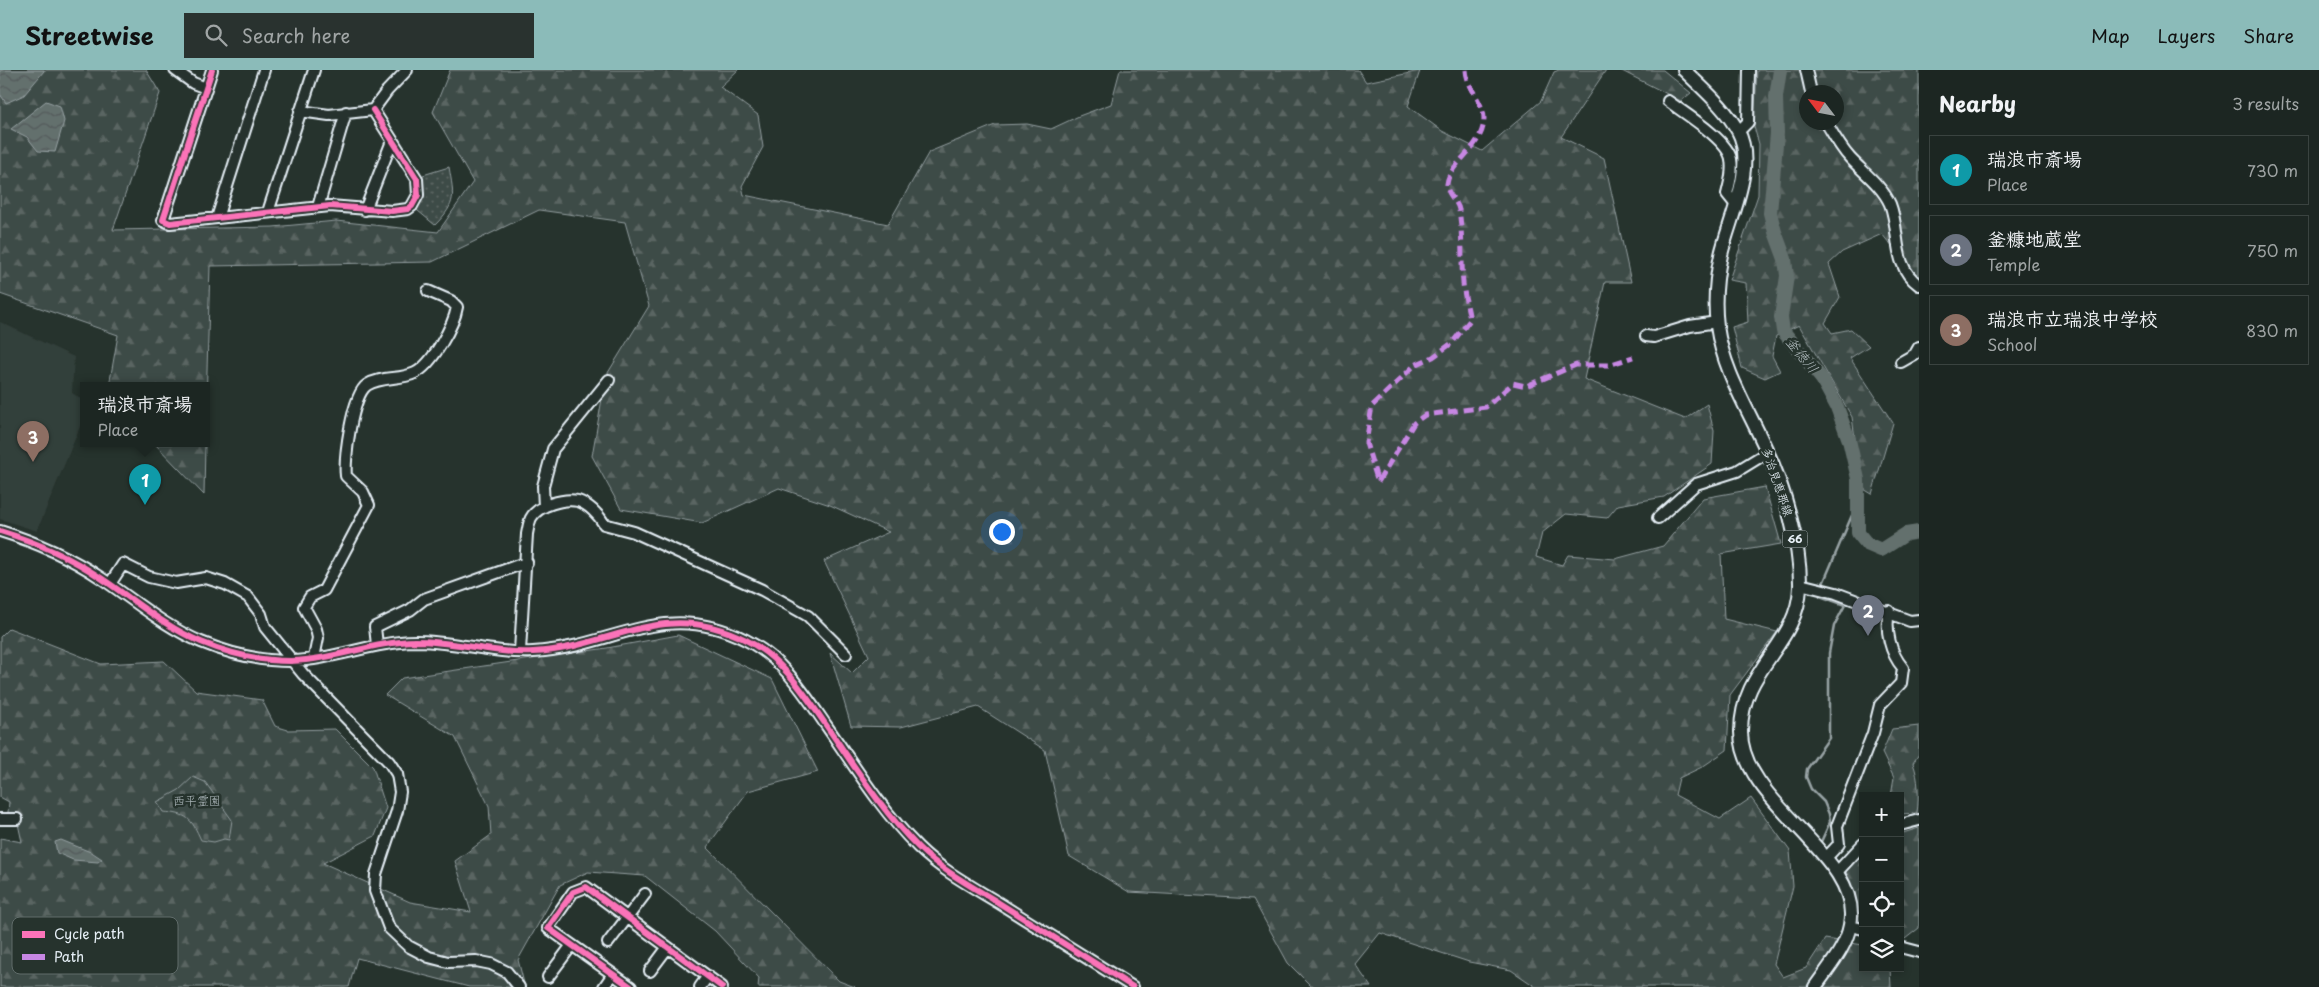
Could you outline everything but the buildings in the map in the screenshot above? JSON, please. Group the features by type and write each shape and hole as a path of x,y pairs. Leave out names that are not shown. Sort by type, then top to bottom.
{"main road":[{"name":"多治見恵那線","path":"1684,70 1716,102 1738,132 1745,156 1743,178 1717,275 1715,304 1717,322 1722,352 1729,371 1768,452 1795,535 1800,584 1799,602 1794,618 1751,683 1744,700 1740,735 1753,774 1826,858 1844,883 1851,918 1857,928 1815,987"}],"street":[{"path":"175,70 193,83 206,88"},
{"path":"212,70 163,220 170,223 318,207 404,211 412,206 418,195 417,179 373,110"},
{"path":"217,218 264,70"},
{"path":"268,212 314,70"},
{"path":"300,111 329,115 373,110 387,91 407,70"},
{"path":"1738,132 1748,122 1749,70"},
{"path":"1806,70 1810,85"},
{"path":"1668,101 1725,145 1731,157 1732,172 1727,194 1735,204"},
{"path":"318,207 346,112"},
{"path":"1831,130 1848,156 1878,186 1890,203 1897,234 1898,256 1905,272 1919,285"},
{"path":"366,210 392,140"},
{"path":"314,658 318,638 316,629 304,607 310,597 324,590 369,505 363,492 346,476 344,464 356,403 365,386 378,380 415,373 426,363 439,345 454,321 457,307 451,301 428,290"},
{"path":"1646,336 1654,337 1690,326 1717,322"},
{"path":"1901,362 1915,354 1919,347"},
{"path":"544,507 543,486 553,449 610,380"},
{"path":"1658,518 1696,484 1737,471 1768,452"},
{"path":"520,651 527,562 527,534 530,519 538,510 544,507 577,501 600,516 604,524 634,532 762,590 808,616 846,654"},
{"path":"0,531 26,539 58,553 110,584 173,627 200,642 233,654 260,659 292,661 394,642 437,642 536,652 662,623 685,623 706,627 746,640 772,658 799,685 887,813 921,850 952,874 1134,987"},
{"path":"377,645 376,627 410,610 424,599 527,562"},
{"path":"110,584 123,564 149,577 176,583 206,578 225,584 248,597 262,614 265,627 292,661 389,762 397,774 400,792 397,811 376,874 375,891 389,928 408,946 429,956 448,962 476,960 491,964 507,972 519,987"},
{"path":"1800,584 1836,593 1910,620 1919,620"},
{"path":"1826,858 1839,844 1837,826 1873,733 1880,705 1900,683 1902,668 1897,662 1889,639 1887,621 1889,611"},
{"path":"0,819 17,820"},
{"path":"1904,824 1919,820"},
{"path":"1837,872 1859,848"},
{"path":"631,987 548,928 573,892 586,887 722,987"},
{"path":"608,943 645,894"},
{"path":"548,977 572,945"},
{"path":"650,971 668,947"},
{"path":"1904,948 1919,952"},
{"path":"604,987 613,974"},
{"path":"700,987 708,976"}],"shaded area":[{"path":"0,322 74,357 72,393 80,398 80,427 37,531 0,519"}],"green space":[{"path":"0,70 146,70 160,93 113,230 273,227 336,221 438,232 473,182 433,112 450,70 738,70 720,87 758,115 763,147 742,186 744,195 888,224 929,152 995,125 1027,124 1051,129 1111,104 1120,70 1358,70 1366,82 1420,71 1408,106 1442,131 1482,151 1541,101 1554,72 1559,70 1606,70 1561,137 1604,158 1631,282 1605,282 1584,379 1685,419 1707,404 1714,431 1712,464 1664,497 1618,505 1607,518 1566,514 1542,533 1536,557 1562,565 1568,555 1615,559 1663,546 1703,498 1765,487 1781,544 1721,554 1724,619 1777,632 1730,695 1727,750 1702,767 1679,778 1675,795 1720,819 1751,798 1790,851 1793,886 1774,964 1783,977 1806,968 1825,939 1859,944 1859,972 1890,972 1891,987 1536,987 1511,970 1469,962 1380,933 1355,964 1371,987 1312,987 1288,963 1253,899 1129,892 1069,856 1045,750 978,707 901,727 851,726 830,653 852,673 869,656 824,561 889,532 830,505 779,488 702,523 621,509 592,456 606,376 649,306 625,222 539,210 432,262 210,266 207,382 110,382 118,335 0,294"},
{"path":"1620,70 1663,70 1691,93 1681,101"},
{"path":"1757,70 1919,70 1919,281 1882,234 1842,252 1829,264 1840,297 1825,323 1832,333 1851,329 1869,346 1850,358 1893,423 1872,494 1862,488 1852,417 1799,325 1776,336 1772,356 1780,371 1765,378 1742,368 1732,327 1748,322 1746,283 1729,280 1758,195 1759,144 1754,127"},
{"path":"449,167 453,192 452,199 447,211 435,225 412,206 421,192 423,175"},
{"path":"158,447 205,447 204,495"},
{"path":"9,628 101,664 164,661 196,691 262,700 275,726 288,730 335,729 373,767 386,808 375,836 323,863 410,902 471,912 455,861 491,835 489,806 455,737 385,695 402,678 607,648 678,635 772,679 818,772 748,791 707,847 839,981 855,987 758,987 759,978 715,931 645,876 588,872 560,885 518,960 525,987 469,987 357,958 349,987 0,987 0,838 22,842 17,819 8,812 9,802 0,797 0,637"},
{"path":"1919,726 1919,754 1913,763 1918,788 1917,813 1904,814 1904,792 1892,792 1894,778 1882,753 1892,729"},
{"name":"西平霊園","path":"193,777 205,782 232,820 229,840 224,839 214,842 201,840 188,819 178,814 163,812 157,802 179,790"},
{"path":"1919,828 1919,928 1905,939 1904,939 1904,833"},
{"path":"1859,856 1859,921 1855,899 1845,868"}],"water":[{"path":"0,70 44,71 24,95 6,103 0,94"},
{"path":"46,101 60,106 64,121 55,152 38,151 27,137 11,129"},
{"path":"61,840 93,853 102,859 98,862 73,860 57,853 55,842"}],"waterway":[{"name":"釜徳川","path":"1780,70 1776,97 1777,133 1770,213 1785,259 1787,276 1781,317 1783,331 1822,379 1837,407 1849,440 1858,479 1858,533 1867,544 1881,550 1906,534 1919,532"},
{"path":"1822,586 1858,501"},
{"path":"1820,844 1830,822 1829,814 1824,802 1811,789 1806,777 1807,769 1829,738 1829,653 1834,626 1845,605 1820,596 1821,592"}],"marked path":[{"path":"1466,70 1469,83 1481,107 1484,119 1478,139 1453,169 1449,176 1447,188 1459,210 1463,283 1470,320 1452,343 1433,357 1415,365 1372,406 1366,443 1378,482 1414,423 1425,415 1486,407 1513,383 1526,386 1576,365 1609,365 1633,357"}],"cycle path":[{"path":"212,70 163,220 170,223 330,206 392,211 408,209 412,206 418,195 417,179 373,110"},
{"path":"0,531 40,545 77,563 162,621 188,636 223,650 257,658 279,661 307,660 384,644 415,641 504,651 533,652 561,649 663,624 689,624 716,628 746,640 771,656 791,677 881,804 918,847 936,863 957,877 1133,987"},
{"path":"631,987 548,928 573,892 586,887 722,987"}],"place":[{"name":"瑞浪市立瑞浪中学校","path":"33,462"},
{"name":"瑞浪市斎場","path":"145,505"},
{"name":"釜糠地蔵堂","path":"1868,636"}]}
